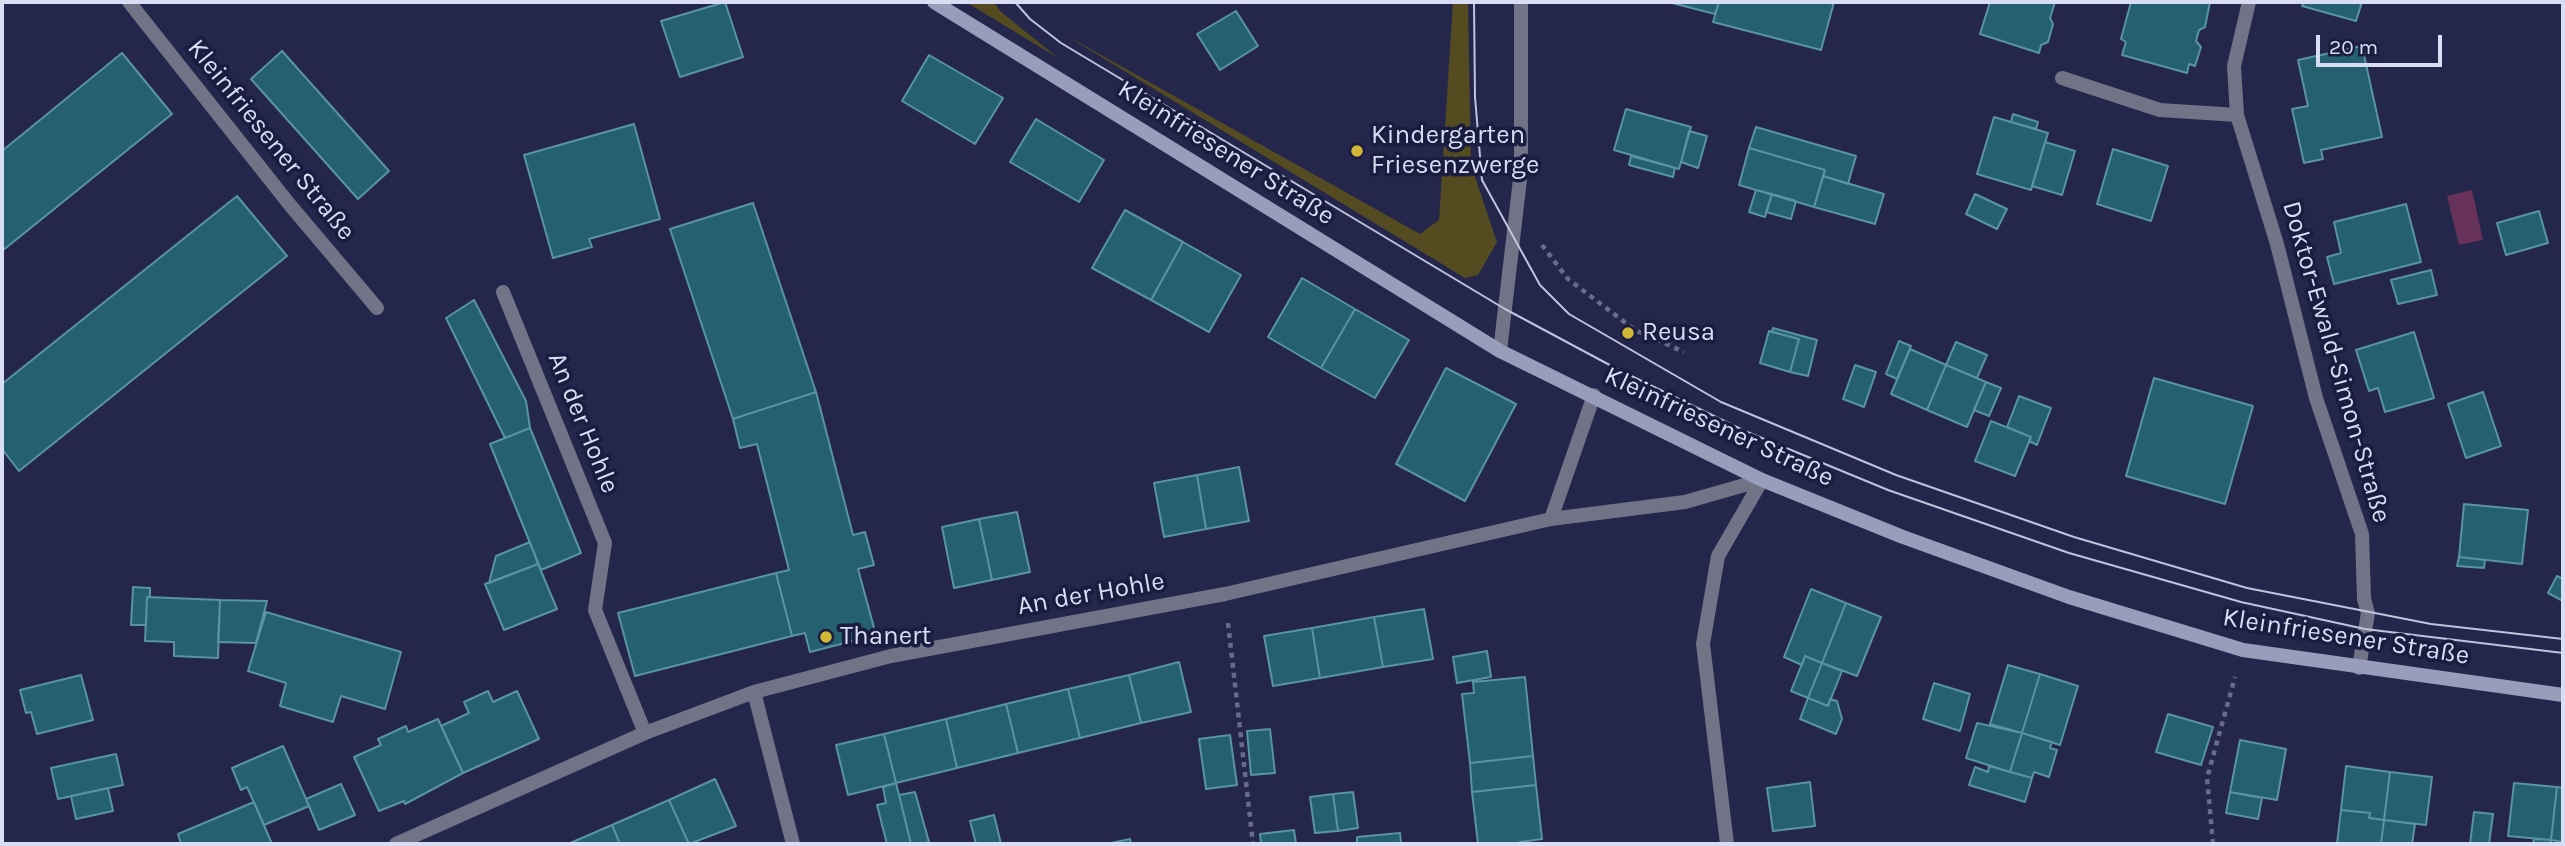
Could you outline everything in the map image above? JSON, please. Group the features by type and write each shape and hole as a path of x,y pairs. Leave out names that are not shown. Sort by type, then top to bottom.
{"street":[{"name":"Kleinfriesener Straße","path":"129,2 290,205 377,308"},
{"name":"Kleinfriesener Straße","path":"934,2 1500,351 1762,480 1903,537 2069,597 2243,650 2563,695"},
{"path":"1500,351 1521,171 1521,2"},
{"name":"Doktor-Ewald-Simon-Straße","path":"2249,2 2234,66 2237,115 2277,244 2316,398 2362,534 2364,599 2368,613 2359,668"},
{"path":"2062,78 2160,110 2237,115"},
{"name":"An der Hohle","path":"503,292 605,543 595,610 645,733"},
{"path":"1550,519 1594,395"},
{"path":"1727,844 1703,644 1718,556 1762,480"},
{"name":"An der Hohle","path":"396,844 645,733 754,692 891,656 1225,594 1550,519 1685,502 1762,480"},
{"path":"754,692 793,844"}],"path":[{"name":"Kleinfriesener Straße","path":"1517,213 1568,279 1635,330 1684,352"},
{"path":"1225,594 1253,844"},
{"path":"2213,844 2207,778 2243,650"}],"shaded area":[{"path":"966,2 994,2 1000,11 1058,58"},
{"path":"1453,2 1468,2 1471,165 1497,242 1478,275 1465,278 1062,33 1420,234 1439,220"},
{"path":"2472,190 2483,240 2459,245 2447,196"}],"building":[{"path":"725,2 743,57 680,77 661,21"},
{"path":"1668,2 1719,2 1715,14"},
{"path":"1719,2 1834,2 1821,50 1713,22"},
{"path":"1990,2 2055,2 2050,18 2053,24 2048,42 2041,45 2039,53 1980,34"},
{"path":"2131,2 2210,2 2205,27 2199,30 2196,41 2201,47 2195,66 2189,64 2187,73 2122,55 2126,42 2121,39"},
{"path":"2304,2 2362,2 2356,21 2302,6"},
{"path":"1236,11 1258,46 1220,70 1197,34"},
{"path":"2362,46 2382,137 2321,150 2323,159 2304,163 2292,109 2308,106 2298,60"},
{"path":"282,51 389,171 358,199 251,79"},
{"path":"122,53 172,114 2,251 2,151"},
{"path":"929,55 1003,98 975,144 902,101"},
{"path":"1626,109 1691,127 1679,169 1614,150"},
{"path":"2013,114 2038,122 2036,129 2011,122"},
{"path":"1994,117 2048,133 2031,190 1977,174"},
{"path":"1036,119 1104,160 1079,202 1010,162"},
{"path":"634,124 660,219 589,239 592,247 553,258 524,155"},
{"path":"1756,127 1856,156 1848,184 1823,176 1825,170 1749,148"},
{"path":"1689,131 1707,136 1698,168 1681,162"},
{"path":"2045,142 2075,151 2062,195 2032,186"},
{"path":"1749,148 1825,170 1814,207 1739,185"},
{"path":"2113,149 2168,166 2151,221 2097,204"},
{"path":"1631,156 1675,168 1673,177 1629,165"},
{"path":"1823,176 1884,194 1875,224 1814,207"},
{"path":"1756,190 1772,194 1765,217 1749,212"},
{"path":"1772,194 1796,201 1791,219 1766,212"},
{"path":"1975,194 2007,209 1997,229 1966,214"},
{"path":"237,196 287,256 19,471 2,449 2,384"},
{"path":"753,203 816,392 733,419 670,229"},
{"path":"2406,204 2421,262 2334,284 2327,257 2341,253 2334,222"},
{"path":"1125,210 1183,242 1151,300 1092,268"},
{"path":"2539,211 2548,243 2506,255 2497,223"},
{"path":"1183,242 1241,275 1209,332 1151,300"},
{"path":"2431,270 2437,295 2398,304 2391,280"},
{"path":"1302,278 1355,309 1321,368 1268,337"},
{"path":"474,300 526,401 530,428 505,438 446,318"},
{"path":"1355,309 1409,340 1375,398 1321,368"},
{"path":"1773,328 1817,340 1808,376 1790,372 1799,339 1772,332"},
{"path":"1769,331 1799,339 1790,372 1760,363"},
{"path":"2414,332 2434,398 2385,412 2378,388 2369,391 2356,350"},
{"path":"1899,341 1911,346 1897,379 1886,374"},
{"path":"1956,342 1987,355 1977,378 1946,365"},
{"path":"1910,349 1946,365 1927,410 1891,394"},
{"path":"1855,365 1876,372 1864,407 1843,399"},
{"path":"1946,365 1986,382 1967,427 1927,410"},
{"path":"1446,368 1516,404 1465,501 1396,464"},
{"path":"2154,378 2253,406 2225,504 2126,476"},
{"path":"1986,382 2001,388 1989,416 1974,410"},
{"path":"816,392 853,535 865,532 874,565 858,569 876,635 810,652 805,633 792,636 776,573 789,570 757,444 740,448 733,419"},
{"path":"2483,392 2501,446 2466,458 2448,404"},
{"path":"2019,396 2051,408 2037,445 2029,441 2031,437 2007,427"},
{"path":"1991,421 2031,437 2015,476 1975,461"},
{"path":"530,428 581,553 541,570 490,444"},
{"path":"1239,467 1249,521 1206,529 1197,475"},
{"path":"1197,475 1206,529 1164,537 1154,483"},
{"path":"2464,504 2528,510 2522,564 2459,557"},
{"path":"1017,512 1030,572 992,580 979,519"},
{"path":"979,519 992,580 954,588 942,527"},
{"path":"530,542 538,564 489,583 496,556"},
{"path":"2459,557 2485,560 2484,568 2457,566"},
{"path":"538,564 557,609 504,630 485,584"},
{"path":"776,573 792,636 635,676 618,613"},
{"path":"2557,576 2563,579 2563,601 2548,593"},
{"path":"133,587 150,588 146,625 131,625"},
{"path":"1811,589 1846,603 1822,663 1805,656 1802,665 1784,657"},
{"path":"147,597 220,600 218,658 174,656 174,642 145,641"},
{"path":"220,600 267,601 256,643 218,642"},
{"path":"1846,603 1881,617 1857,676 1822,663"},
{"path":"1424,609 1433,659 1383,667 1374,617"},
{"path":"266,612 401,652 385,709 341,696 333,722 280,706 286,683 248,671"},
{"path":"1374,617 1383,667 1320,678 1312,628"},
{"path":"1312,628 1320,678 1273,686 1264,636"},
{"path":"1487,651 1491,677 1457,683 1453,657"},
{"path":"1805,656 1822,663 1808,698 1791,691"},
{"path":"1179,662 1191,712 1141,723 1129,675"},
{"path":"1822,663 1842,671 1828,706 1808,698"},
{"path":"2008,665 2040,674 2022,733 1990,724"},
{"path":"2040,674 2078,686 2060,745 2022,733"},
{"path":"81,675 93,720 37,734 31,712 26,713 20,690"},
{"path":"1129,675 1141,723 1080,738 1068,689"},
{"path":"1525,677 1533,756 1470,763 1462,694 1474,693 1473,682"},
{"path":"1934,683 1970,694 1960,731 1923,719"},
{"path":"1068,689 1080,738 1018,753 1006,704"},
{"path":"488,691 493,702 517,691 539,739 463,773 441,726 469,713 464,702"},
{"path":"1808,698 1828,706 1830,699 1837,701 1842,719 1836,734 1800,719"},
{"path":"1006,704 1018,753 957,768 946,719"},
{"path":"2168,714 2213,727 2201,765 2156,752"},
{"path":"438,719 463,773 405,804 404,801 379,811 354,757 381,745 378,739 406,726 408,732"},
{"path":"946,719 957,768 896,783 884,734"},
{"path":"1977,723 2022,733 2010,772 1966,758"},
{"path":"1270,729 1275,773 1251,775 1247,731"},
{"path":"2022,733 2052,742 2050,748 2057,750 2049,777 2034,772 2032,778 2010,772"},
{"path":"884,734 896,783 848,795 836,745"},
{"path":"1230,735 1237,785 1206,789 1199,739"},
{"path":"2240,740 2286,749 2277,800 2230,792"},
{"path":"283,746 309,806 264,825 247,787 241,790 232,768"},
{"path":"116,754 123,785 58,799 51,768"},
{"path":"1533,756 1536,785 1472,792 1470,763"},
{"path":"1989,766 2032,778 2025,802 1969,785 1975,767 1988,772"},
{"path":"2346,766 2390,772 2384,820 2369,818 2370,813 2341,810"},
{"path":"2390,772 2432,777 2426,825 2384,820"},
{"path":"715,779 736,826 689,844 669,800"},
{"path":"1810,782 1815,826 1773,831 1767,788"},
{"path":"896,783 911,844 887,844 877,805 886,803 883,787"},
{"path":"2514,783 2557,787 2551,840 2508,836"},
{"path":"341,784 355,815 319,830 306,799"},
{"path":"1536,785 1542,839 1520,844 1478,844 1472,792"},
{"path":"2557,787 2563,788 2563,842 2551,840"},
{"path":"108,788 113,811 76,819 71,796"},
{"path":"915,792 929,842 911,844 899,795"},
{"path":"1353,792 1358,828 1338,831 1333,794"},
{"path":"2230,792 2262,798 2258,819 2226,813"},
{"path":"1333,794 1338,831 1315,833 1310,797"},
{"path":"669,800 689,844 620,844 612,825"},
{"path":"254,802 272,844 181,844 178,834"},
{"path":"2341,810 2370,813 2369,818 2384,820 2381,844 2337,844"},
{"path":"2474,812 2493,814 2489,844 2470,844"},
{"path":"994,815 1001,844 976,844 970,821"},
{"path":"2384,820 2415,824 2412,844 2381,844"},
{"path":"612,825 620,844 568,844"},
{"path":"1294,830 1296,844 1261,844 1260,834"},
{"path":"1400,833 1401,844 1357,844 1357,837"},
{"path":"1130,839 1131,844 1106,844"},
{"path":"2534,839 2551,840 2551,844 2533,844"}],"tram line":[{"path":"1015,2 1030,19 1061,43 1505,309 1619,370 1745,431 1888,490 2069,553 2241,602 2365,629 2563,653"},
{"path":"1474,2 1475,97 1482,180 1540,285 1569,314 1721,402 1896,475 2074,537 2247,588 2431,624 2563,639"}],"place":[{"name":"Kindergarten Friesenzwerge","path":"1357,151"},
{"name":"Reusa","path":"1628,333"},
{"name":"Thanert","path":"826,637"}]}
